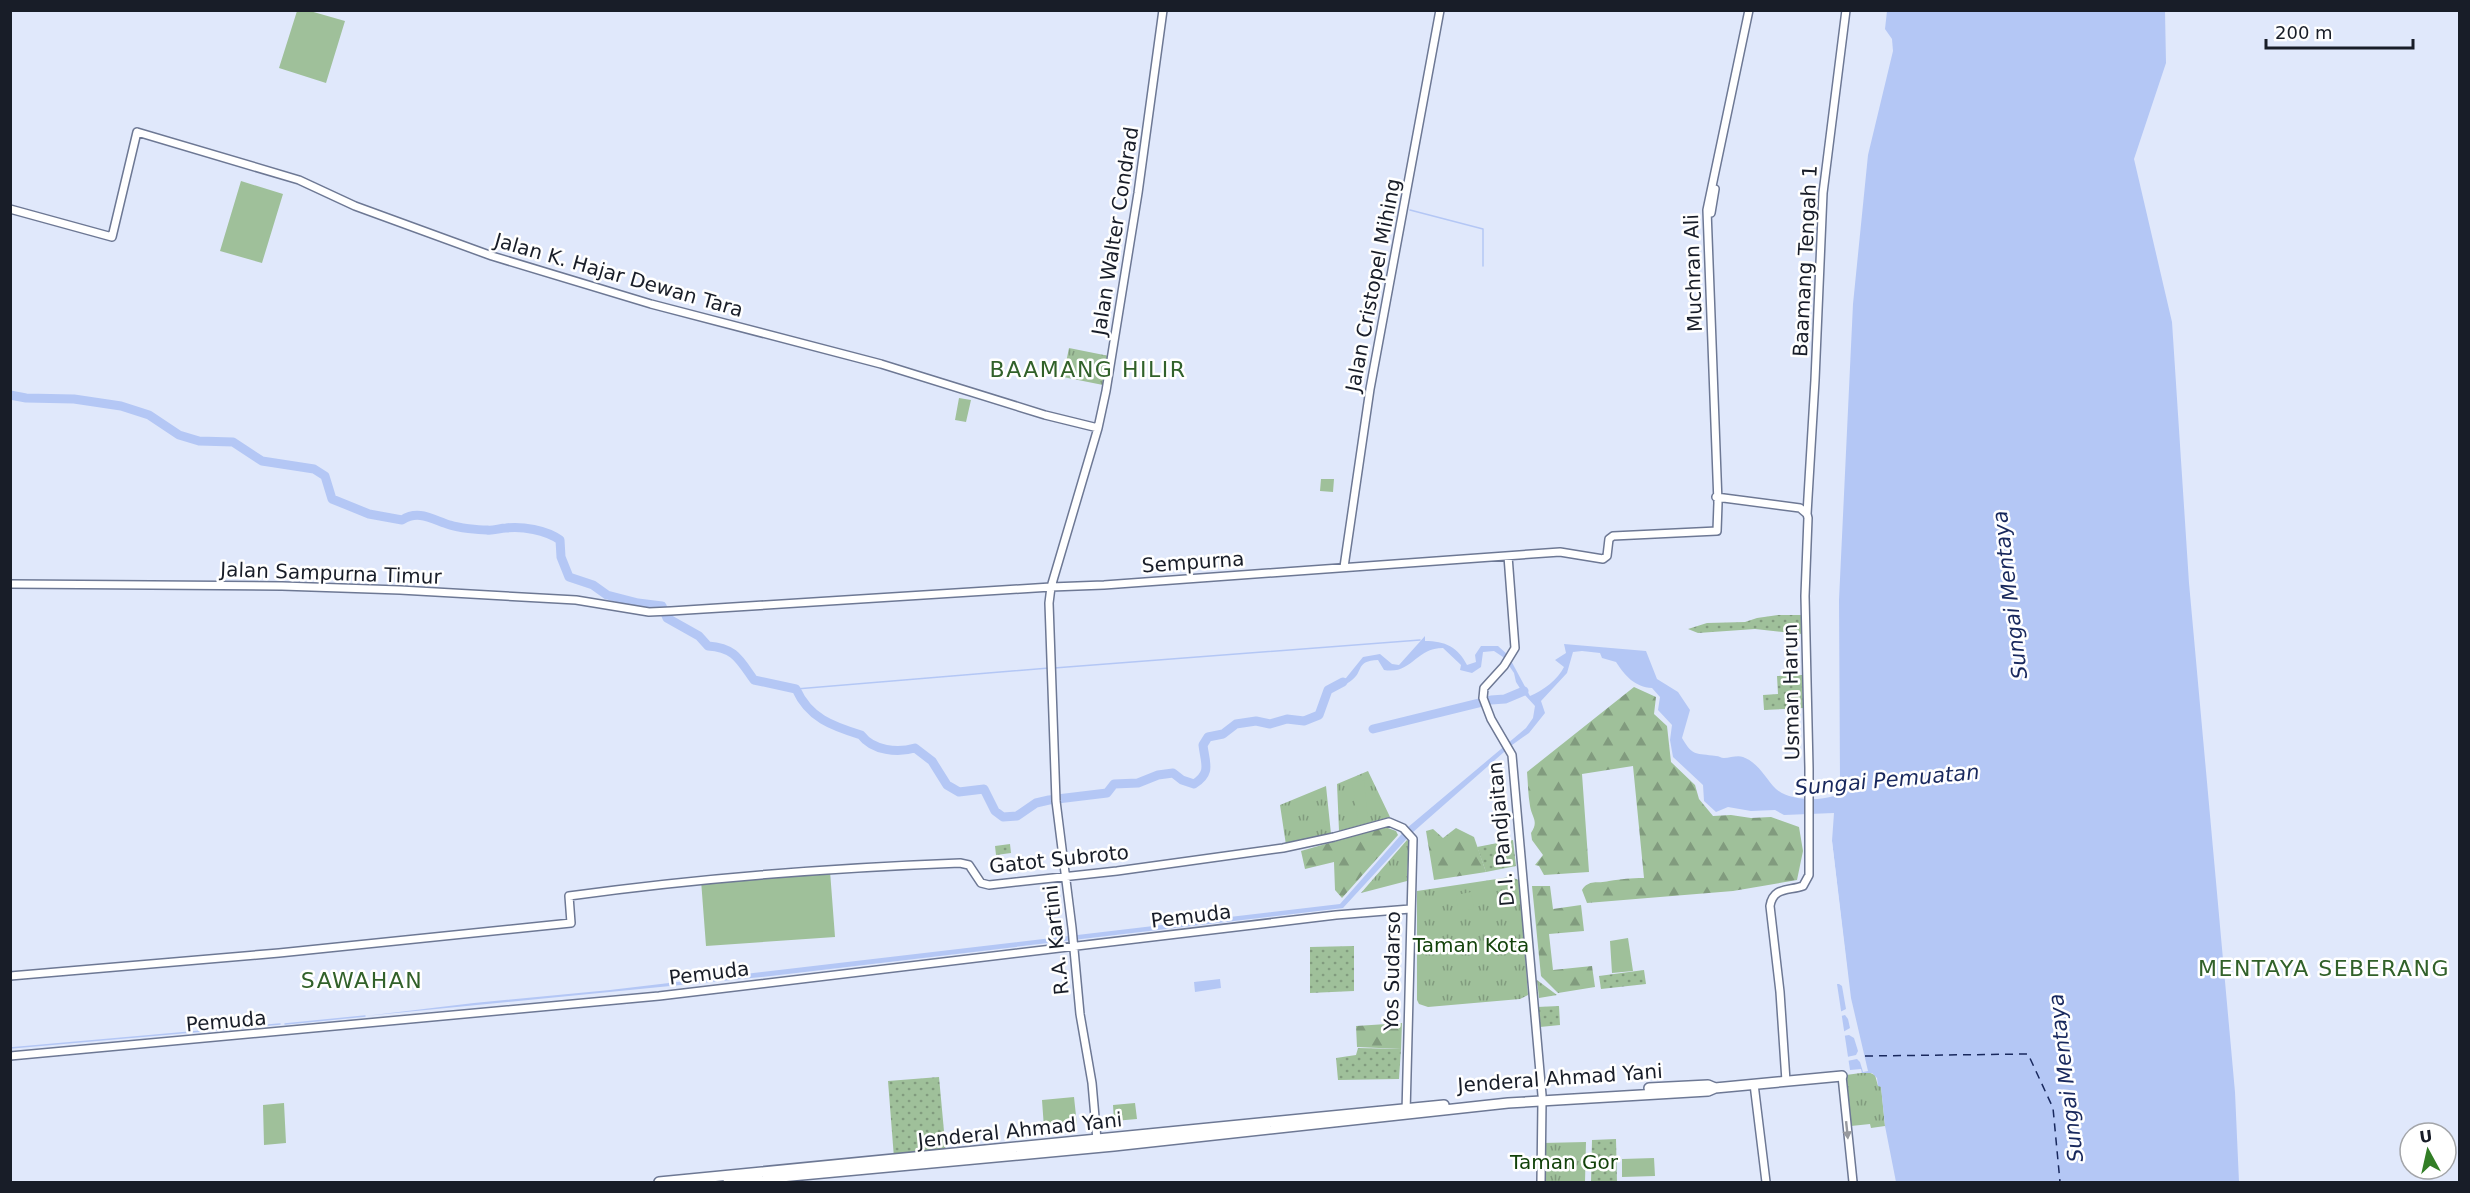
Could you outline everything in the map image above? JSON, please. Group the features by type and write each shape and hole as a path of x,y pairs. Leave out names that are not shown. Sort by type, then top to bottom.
{"highway":[{"name":"Jenderal Ahmad Yani","path":"1406,1112 1542,1098 1708,1091 1715,1088 1842,1076"},
{"name":"Jenderal Ahmad Yani","path":"1406,1112 1431,1113 1542,1098"},
{"path":"1388,1113 1406,1112"},
{"name":"Jenderal Ahmad Yani","path":"659,1182 1388,1113"},
{"name":"Jenderal Ahmad Yani","path":"728,1182 1114,1146 1388,1113"}],"street":[{"name":"Jalan Walter Condrad","path":"1052,668 1049,606 1051,587 1098,428 1138,193 1163,10"},
{"name":"Jalan Cristopel Mihing","path":"1344,567 1370,389 1440,10"},
{"name":"Muchran Ali","path":"1719,528 1711,214 1751,10"},
{"name":"Baamang Tengah 1","path":"1807,514 1823,193 1846,10"},
{"name":"Jalan K. Hajar Dewan Tara","path":"10,209 112,237 137,132 299,180 380,216 492,256 651,304 881,364 1045,415 1098,428"},
{"path":"1718,500 1800,508 1807,514"},
{"name":"Usman Harun","path":"1786,1081 1770,906 1771,899 1776,892 1797,888 1806,882 1810,855 1805,596 1807,514"},
{"name":"Sempurna","path":"649,612 1104,585 1566,552 1603,559 1607,556 1609,539 1613,536 1714,532 1719,528"},
{"name":"D.I. Pandjaitan","path":"1508,556 1515,648 1504,666 1484,688 1484,701 1510,749 1542,1098 1541,1182"},
{"name":"Jalan Sampurna Timur","path":"10,584 272,586 400,590 576,600 649,612"},
{"name":"R.A. Kartini","path":"1052,668 1055,792 1080,1014 1092,1083 1097,1140"},
{"name":"Gatot Subroto","path":"10,976 571,923 569,896 776,872 955,863 969,865 984,885 1283,848 1334,837 1385,822 1396,823 1410,836"},
{"name":"Yos Sudarso","path":"1406,1112 1413,840 1410,836"},
{"name":"Pemuda","path":"10,1056 659,996 1074,945 1336,915 1410,909"},
{"path":"1842,1076 1853,1182"},
{"path":"1755,1084 1766,1182"}],"green space":[{"path":"297,11 310,11 345,21 326,83 279,68"},
{"path":"241,181 283,194 262,263 220,251"},
{"path":"1069,348 1109,356 1103,385 1063,377"},
{"path":"959,398 971,400 966,422 955,420"},
{"path":"1321,479 1334,479 1333,492 1320,491"},
{"path":"1778,615 1801,615 1802,634 1755,629 1698,633 1688,629 1707,623 1745,622"},
{"path":"1802,675 1803,708 1764,710 1763,695 1778,694 1777,676"},
{"path":"1634,687 1656,697 1654,714 1667,726 1671,762 1695,785 1699,799 1713,816 1771,817 1799,827 1803,851 1797,880 1733,891 1587,903 1582,890 1587,884 1644,878 1633,766 1582,774 1589,872 1544,875 1539,866 1535,865 1543,855 1532,840 1531,833 1535,822 1529,802 1527,772"},
{"path":"1368,771 1390,817 1339,831 1337,784"},
{"path":"1364,780 1368,820 1358,821 1352,782"},
{"path":"1326,786 1331,834 1286,845 1280,805"},
{"path":"1385,827 1396,831 1398,835 1342,898 1335,890 1334,862 1305,869 1301,851"},
{"path":"1456,828 1474,837 1486,872 1434,880 1426,831 1433,829 1443,838"},
{"path":"1407,840 1409,841 1407,881 1361,893"},
{"path":"1513,840 1516,866 1486,872 1477,847"},
{"path":"1010,844 1011,853 996,855 995,846"},
{"path":"830,871 835,937 706,946 701,880"},
{"name":"Taman Kota","path":"1510,877 1519,880 1520,884 1528,995 1520,999 1428,1007 1419,1004 1417,1000 1417,891"},
{"path":"1532,886 1550,886 1553,909 1581,905 1584,931 1549,934 1553,970 1592,966 1595,987 1558,993 1541,976"},
{"path":"1471,892 1474,909 1458,910 1456,895"},
{"path":"1628,938 1633,971 1612,973 1610,941"},
{"path":"1354,946 1354,991 1310,993 1310,947"},
{"path":"1644,970 1646,984 1601,989 1599,976"},
{"path":"1537,980 1557,995 1539,998"},
{"path":"1559,1006 1560,1025 1540,1027 1537,1007"},
{"path":"1402,1023 1401,1049 1357,1047 1356,1026"},
{"path":"1358,1048 1401,1049 1399,1079 1338,1080 1336,1058 1356,1055"},
{"path":"1868,1072 1875,1075 1878,1086 1881,1086 1885,1126 1871,1128 1870,1124 1851,1126 1846,1075"},
{"path":"939,1077 946,1153 894,1158 888,1081"},
{"path":"1074,1097 1077,1125 1044,1128 1042,1100"},
{"path":"284,1103 286,1143 264,1145 263,1105"},
{"path":"1135,1103 1137,1119 1114,1121 1113,1105"},
{"path":"1616,1139 1617,1182 1591,1182 1592,1140"},
{"name":"Taman Gor","path":"1586,1142 1585,1182 1543,1182 1542,1143"},
{"path":"1654,1158 1655,1176 1622,1177 1622,1159"}],"water":[{"name":"Sungai Mentaya","path":"1887,11 2165,11 2166,63 2134,159 2172,322 2189,583 2235,1092 2239,1182 1896,1182 1885,1126 1881,1087 1878,1086 1877,1078 1872,1073 1862,1073 1861,1069 1850,1070 1837,984 1848,978 1832,841 1834,813 1784,815 1775,810 1751,811 1728,807 1716,812 1704,801 1703,785 1673,757 1670,740 1672,725 1658,710 1660,697 1652,688 1631,680 1616,662 1602,658 1600,653 1582,651 1573,652 1567,673 1541,701 1545,713 1529,733 1512,745 1412,833 1343,908 771,976 365,1016 610,990 1340,904 1407,828 1526,728 1533,718 1535,706 1523,693 1516,682 1514,673 1503,657 1494,651 1483,652 1481,667 1472,673 1460,670 1461,665 1443,648 1426,652 1401,669 1384,670 1378,660 1366,662 1356,677 1334,691 1332,685 1346,678 1363,657 1380,654 1392,664 1399,665 1425,636 1425,641 1439,642 1455,649 1467,665 1476,662 1475,655 1481,646 1498,646 1508,655 1530,696 1550,684 1564,667 1555,660 1566,653 1564,644 1646,651 1657,679 1678,692 1690,710 1682,738 1692,751 1723,758 1743,757 1758,767 1776,789 1789,796 1820,799 1834,796 1840,781 1839,600 1853,304 1868,155 1893,51 1892,39 1885,29"},
{"path":"1220,979 1221,988 1195,992 1194,982"}],"pier":[{"path":"1829,841 1832,841 1851,998 1868,1071 1863,1072 1857,1059 1847,1061 1847,1057 1856,1055 1858,1051 1854,1038 1849,1035 1843,1036 1843,1032 1850,1028 1848,1019 1845,1015 1841,1016 1840,1012 1846,1009 1842,986 1834,984 1845,977"}],"waterway":[{"path":"1410,210 1483,229 1483,266"},
{"path":"10,395 26,398 74,399 121,406 149,415 179,435 199,441 233,442 262,461 314,469 325,476 332,499 369,514 402,520 420,515 463,528 489,530 519,528 548,534 560,540 561,557 569,577 593,585 607,595 662,606 667,618 699,636 708,646 724,649 736,656 754,680 796,689 801,699 822,720 861,735 879,747 894,750 915,748 932,761 947,785 959,792 984,789 995,811 1003,817 1017,816 1036,803 1107,793 1114,784 1138,783 1158,775 1173,773 1182,780 1194,784 1205,772 1203,745 1208,737 1223,734 1236,724 1256,721 1270,724 1287,719 1304,721 1319,715 1328,690 1343,682"},
{"path":"1054,668 1420,640"},
{"path":"796,689 1049,668"},
{"name":"Sungai Pemuatan","path":"1373,729 1491,700 1505,699 1524,691"},
{"path":"285,1024 365,1016"},
{"path":"10,1048 280,1024"}],"ferry route":[{"path":"1865,1056 2028,1054 2053,1108 2060,1182"}],"district":[{"name":"BAAMANG HILIR","path":"1088,369"},
{"name":"MENTAYA SEBERANG","path":"2324,968"},
{"name":"SAWAHAN","path":"362,980"}]}
